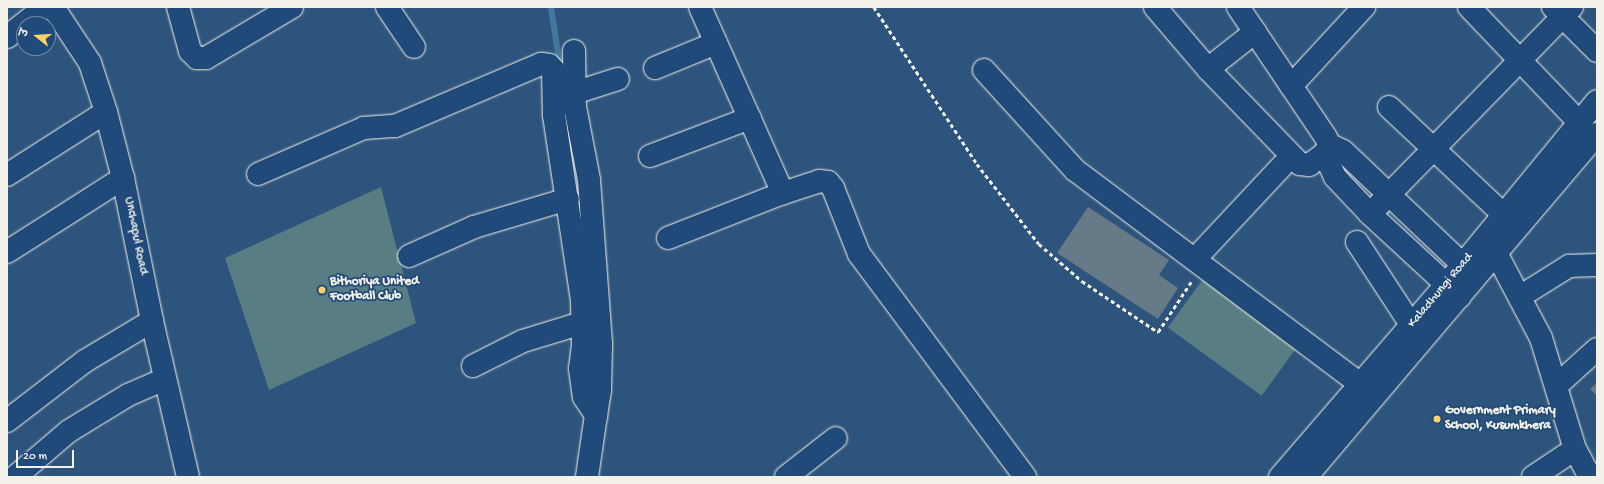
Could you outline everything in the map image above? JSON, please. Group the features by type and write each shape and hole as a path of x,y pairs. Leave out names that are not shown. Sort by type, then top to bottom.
{"street":[{"path":"7,37 45,7"},
{"name":"Unchapul Road","path":"53,7 90,63 106,112 123,178 152,321 188,477"},
{"path":"178,7 190,51 197,58 206,58 292,7"},
{"path":"387,7 414,47"},
{"path":"700,7 783,193"},
{"path":"1155,7 1208,69 1300,164 1309,165 1327,150 1343,151 1463,265"},
{"path":"1238,7 1291,86 1327,150 1334,177 1370,214 1453,291"},
{"path":"1291,86 1364,7"},
{"path":"1469,7 1579,122"},
{"path":"1370,214 1434,151 1520,61 1562,10 1597,51"},
{"path":"1208,69 1255,32"},
{"path":"655,68 716,43"},
{"path":"574,51 574,93 576,114 589,180 601,345 600,390 587,477"},
{"path":"258,174 364,128 395,126 541,64 549,65 553,69 554,115 578,260 582,323 580,369 584,397 596,416"},
{"path":"984,70 1075,170 1195,258 1369,390"},
{"path":"574,93 618,79"},
{"name":"Kaladhungi Road","path":"1280,477 1312,469 1369,390 1412,326 1453,291 1463,265 1490,246 1504,215 1597,101"},
{"path":"1389,107 1434,151 1504,215"},
{"path":"7,176 106,112"},
{"path":"650,156 750,118"},
{"name":"Kaladhungi Road","path":"1369,390 1490,246 1597,134"},
{"path":"1195,258 1283,165"},
{"path":"7,252 123,178"},
{"path":"668,238 783,193 819,181 828,182 833,188 859,254 1025,477"},
{"path":"409,256 474,227 568,199"},
{"path":"1357,242 1412,326"},
{"path":"1490,246 1521,296 1541,338 1575,449 1590,477"},
{"path":"1521,296 1569,266 1597,265"},
{"path":"7,421 85,361 152,321"},
{"path":"473,366 523,341 582,323"},
{"path":"1556,386 1597,349"},
{"path":"15,477 70,431 128,394 165,379"},
{"path":"786,477 836,438"},
{"path":"1533,477 1575,449"}],"path":[{"path":"874,7 977,164 1039,244 1082,281 1158,332 1191,282"}],"green space":[{"name":"Bithoriya United Football Club","path":"381,187 416,323 269,390 225,258"},
{"path":"1203,279 1297,347 1262,396 1168,328"}],"building":[{"path":"1088,207 1169,260 1159,275 1178,288 1158,319 1057,253"},
{"path":"1597,383 1597,396 1590,389"}],"waterway":[{"path":"551,7 560,67"},
{"path":"566,114 570,150"}],"place":[{"name":"Bithoriya United Football Club","path":"322,290"},
{"name":"Government Primary School, Kusumkhera","path":"1437,419"}]}
